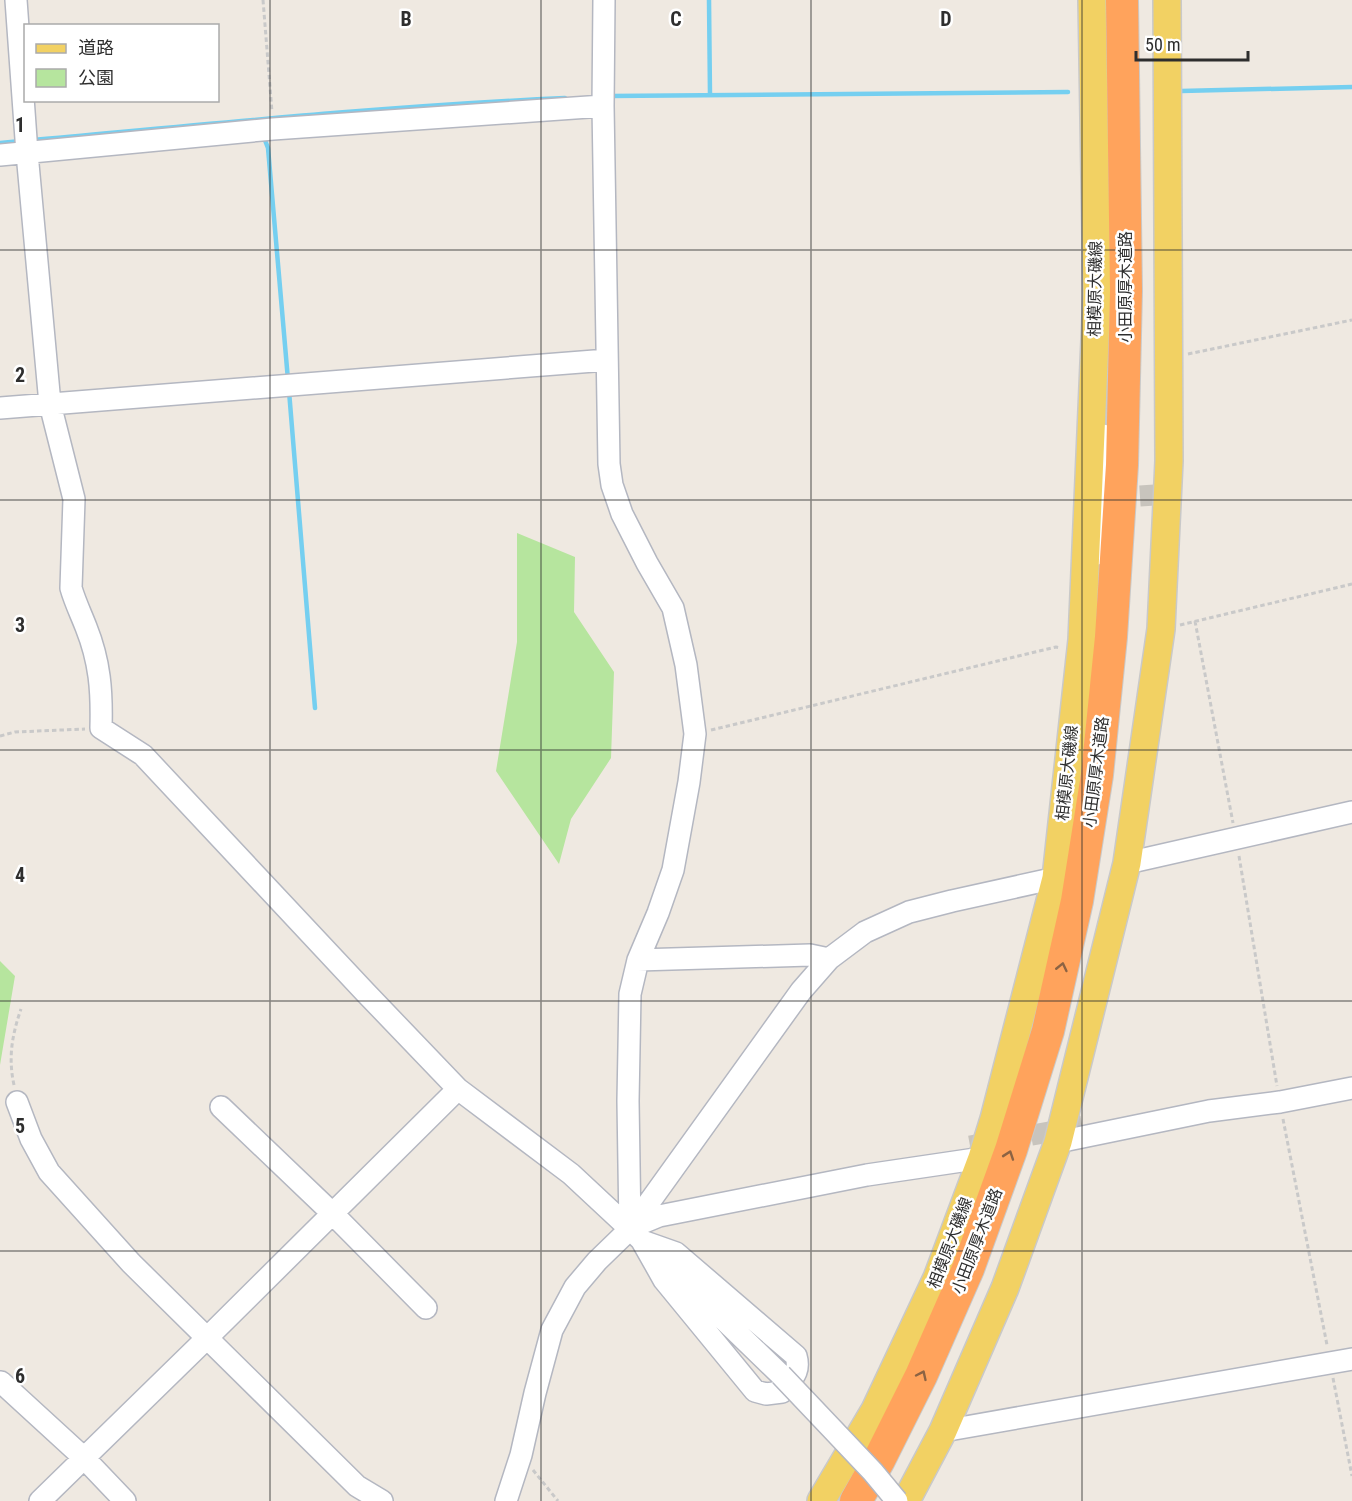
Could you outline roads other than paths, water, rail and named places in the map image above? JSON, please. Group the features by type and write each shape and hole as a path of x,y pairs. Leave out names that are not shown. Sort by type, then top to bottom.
{"highway":[{"name":"小田原厚木道路","path":"856,1501 921,1376 968,1269 1011,1150 1048,1031 1077,901 1097,775 1111,637 1122,465 1126,291 1122,0"},
{"name":"小田原厚木道路","path":"878,1501 896,1471 939,1386 987,1276 1033,1150 1064,1046 1097,903 1118,779 1133,639 1142,461 1146,292 1142,0"}],"main road":[{"name":"相模原大磯線","path":"821,1501 875,1410 933,1288 976,1152 994,1119 1056,878 1081,651 1097,294 1092,0"},
{"path":"906,1501 943,1431 1005,1288 1058,1142 1127,863 1161,629 1169,461 1167,0"}],"street":[{"path":"16,0 27,153 50,404 74,500 71,588 74,601 87,628 100,671 101,728 143,755 364,992 458,1089 571,1174 636,1235 781,1375 873,1472 897,1501"},
{"path":"604,0 603,106 609,464 612,485 622,514 673,608 687,666 695,734 673,870 638,960 630,994 628,1101 636,1235 664,1280 755,1391 766,1394 782,1392 797,1371 799,1365 796,1356 676,1253 636,1235"},
{"path":"0,155 273,129 603,106"},
{"path":"1152,687 1146,669 1155,495 1158,365 1167,292"},
{"path":"1073,719 1086,699 1103,499 1104,339 1097,294"},
{"path":"0,408 607,360"},
{"path":"1127,863 1352,812"},
{"path":"636,1235 801,990 829,959 865,932 909,912 1056,878"},
{"path":"638,960 810,955 829,959"},
{"path":"1089,1125 1280,1102 1352,1088"},
{"path":"40,1501 458,1089"},
{"path":"17,1102 31,1139 49,1172 131,1263 357,1486 382,1501"},
{"path":"221,1107 333,1214 426,1308"},
{"path":"1058,1142 1209,1111"},
{"path":"506,1501 521,1455 552,1330 576,1287 597,1262 659,1216 976,1152"},
{"path":"943,1431 1352,1359"},
{"path":"2,1382 84,1458 125,1501"}],"waterway":[{"path":"709,0 710,95"},
{"path":"1181,91 1352,87"},
{"path":"610,96 1068,92"},
{"path":"33,140 365,111 565,98"},
{"path":"263,135 268,148 288,380"},
{"path":"0,143 21,141"},
{"path":"289,391 315,708"}],"tunnel":[{"path":"1109,498 1155,495"},
{"path":"970,1146 1089,1125"}]}
